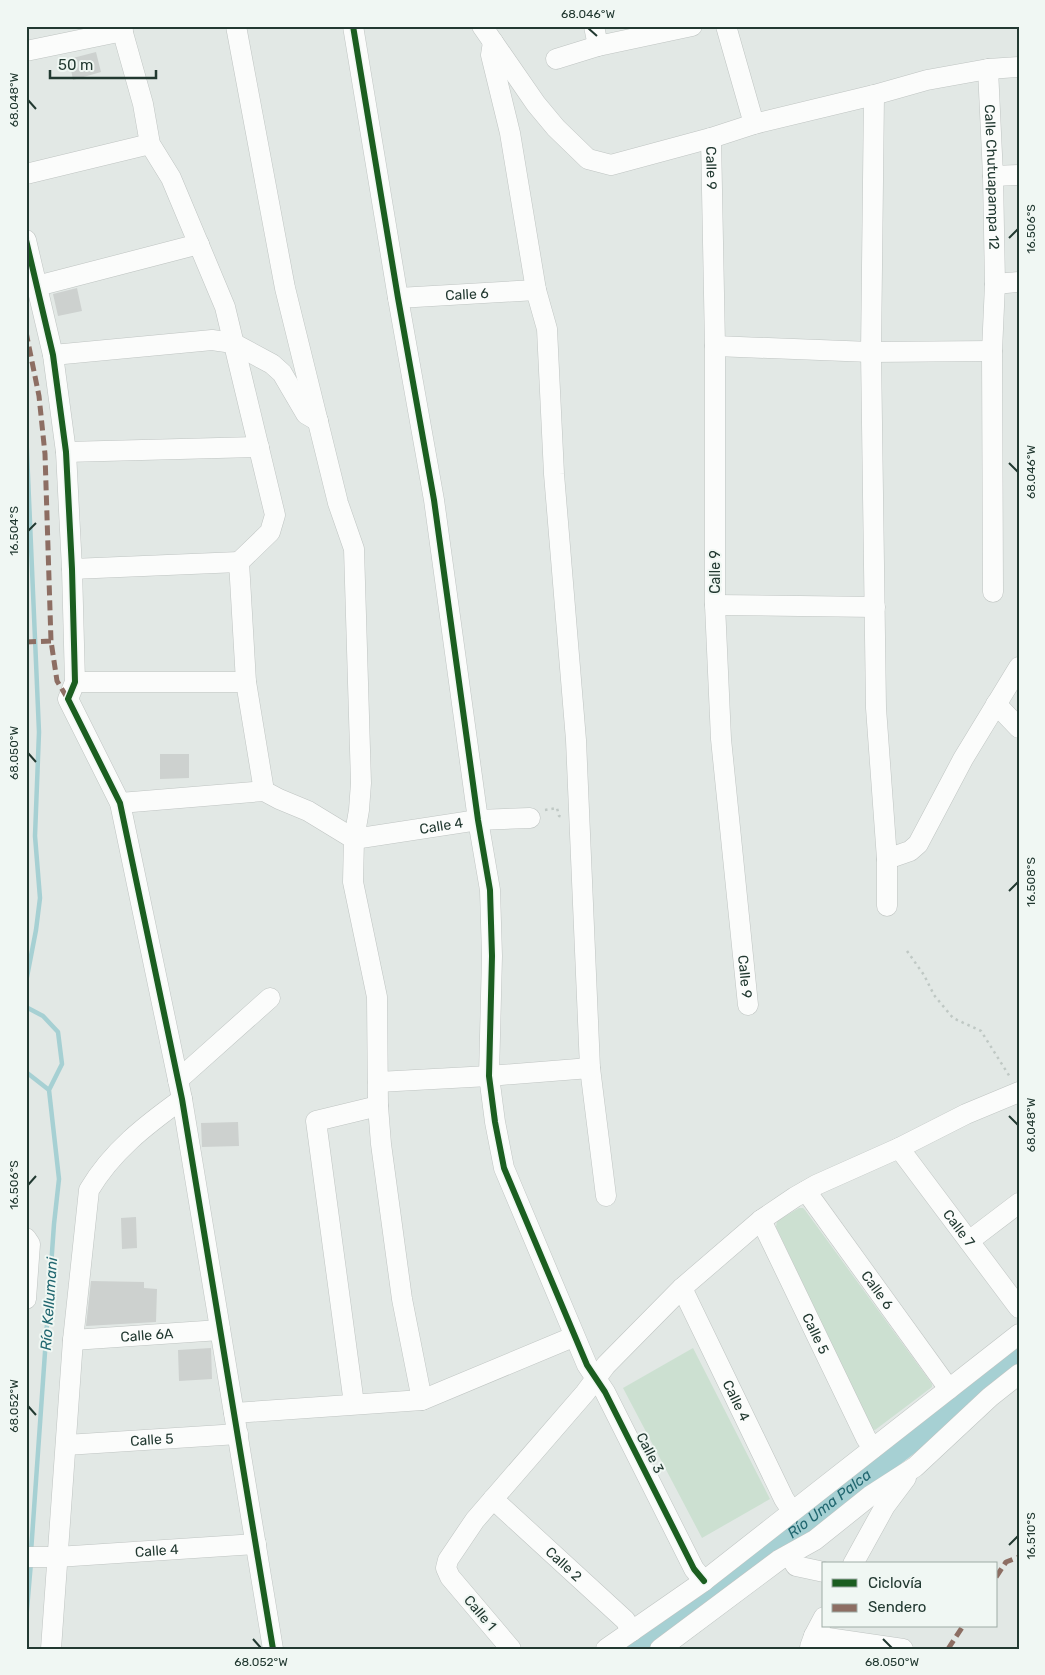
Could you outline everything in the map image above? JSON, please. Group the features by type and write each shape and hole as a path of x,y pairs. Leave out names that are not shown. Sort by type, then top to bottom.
{"street":[{"path":"236,26 285,288 338,503 354,549 361,783 360,810 354,838 353,882 376,997 378,1106 381,1144 402,1299 422,1400"},
{"name":"Calle 3","path":"353,26 434,500 478,820 490,890 492,956 489,1076 504,1168 573,1337 587,1365 605,1392 694,1569 704,1581"},
{"path":"594,26 598,46"},
{"path":"556,59 598,46 692,26"},
{"path":"726,26 754,124"},
{"path":"26,51 122,29 143,104 150,144 171,178 225,307 276,515 270,532 239,562 72,569"},
{"path":"488,34 536,104 556,128 588,158 612,165 711,138 754,124 927,80 988,68 1019,67"},
{"path":"488,34 491,56 510,133 536,290 547,329 554,474 576,740 590,1068 606,1196"},
{"name":"Calle Chutuapampa 12","path":"988,68 995,284 992,351 993,592"},
{"path":"874,95 870,352 876,708 887,859 887,906"},
{"name":"Calle 9","path":"711,138 715,346 715,605 721,740 748,1005"},
{"path":"26,174 150,144"},
{"path":"993,176 1019,175"},
{"path":"26,240 53,355 66,452 75,682 68,699 120,802 180,1089 273,1649"},
{"path":"37,286 199,244"},
{"path":"995,284 1019,282"},
{"name":"Calle 6","path":"398,298 536,290"},
{"path":"53,355 212,340 233,343 272,364 282,373 306,414 318,421"},
{"path":"715,346 870,352 992,351"},
{"path":"66,452 259,447"},
{"path":"239,562 246,682 264,791"},
{"path":"715,605 875,607"},
{"path":"887,859 910,851 918,844 963,759 1019,667"},
{"path":"75,682 246,682"},
{"path":"996,704 1019,728"},
{"path":"120,802 264,791 308,811 354,838"},
{"name":"Calle 4","path":"354,838 478,820 530,818"},
{"path":"51,1649 41,1557 66,1445 73,1340 89,1190 100,1172 118,1150 270,998"},
{"path":"378,1082 590,1068"},
{"path":"493,1499 606,1365 682,1288 761,1220 806,1191 899,1148 1016,1088"},
{"path":"354,1404 316,1120 378,1106"},
{"name":"Calle 7","path":"899,1148 1019,1308"},
{"name":"Calle 6","path":"806,1191 949,1389"},
{"path":"969,1241 1019,1203"},
{"name":"Calle 5","path":"761,1220 866,1438 873,1448"},
{"path":"26,1238 30,1244 26,1299"},
{"name":"Calle 4","path":"682,1288 784,1499 792,1511"},
{"name":"Calle 6A","path":"73,1340 220,1330"},
{"path":"606,1649 704,1581 1019,1334"},
{"path":"234,1413 422,1400 573,1337"},
{"path":"660,1649 779,1560 816,1540 870,1496 915,1466 990,1397 1019,1374"},
{"name":"Calle 5","path":"66,1445 238,1434"},
{"path":"853,1562 886,1506 915,1466"},
{"name":"Calle 1","path":"493,1499 475,1520 448,1560 446,1568 450,1577 511,1649"},
{"name":"Calle 2","path":"493,1499 625,1620 632,1631"},
{"name":"Calle 4","path":"41,1557 256,1544"},
{"path":"789,1556 796,1566 822,1572"},
{"path":"822,1620 811,1642 903,1649"}],"path":[{"path":"530,818 536,819 535,812 557,808 559,816 580,817"},
{"path":"907,951 934,995 953,1018 981,1031 1016,1088"}],"green space":[{"path":"799,1208 805,1210 932,1384 932,1387 875,1430 872,1429 776,1227 777,1221"},
{"path":"693,1348 770,1499 702,1538 623,1388"}],"building":[{"path":"96,52 101,72 73,80 69,59"},
{"path":"77,288 82,311 58,316 53,294"},
{"path":"160,754 189,754 189,778 160,779"},
{"path":"238,1122 239,1146 202,1147 201,1123"},
{"path":"136,1217 137,1248 122,1249 121,1218"},
{"path":"91,1281 144,1282 144,1288 157,1289 156,1322 86,1326"},
{"path":"211,1348 212,1379 179,1381 178,1350"}],"waterway":[{"name":"Río Kellumani","path":"26,429 39,732 35,836 40,898 26,982"},
{"name":"Río Kellumani","path":"26,1007 43,1016 58,1032 62,1064 49,1090 59,1179 54,1224 31,1552"},
{"path":"26,1072 49,1090"},
{"name":"Río Uma Palca","path":"637,1649 707,1599 1019,1356"},
{"name":"Río Kellumani","path":"26,1621 31,1562"}],"marked path":[{"path":"26,332 39,396 45,454 51,641 57,681 68,699"},
{"path":"26,642 51,641"},
{"path":"998,1574 1006,1562 1019,1557"},
{"path":"948,1649 962,1628"}],"cycle path":[{"path":"353,26 434,500 478,820 490,890 492,956 489,1076 504,1168 587,1365 605,1392 694,1569 704,1581"},
{"path":"26,240 53,355 66,452 75,682 68,699 120,803 182,1099 273,1649"}]}
